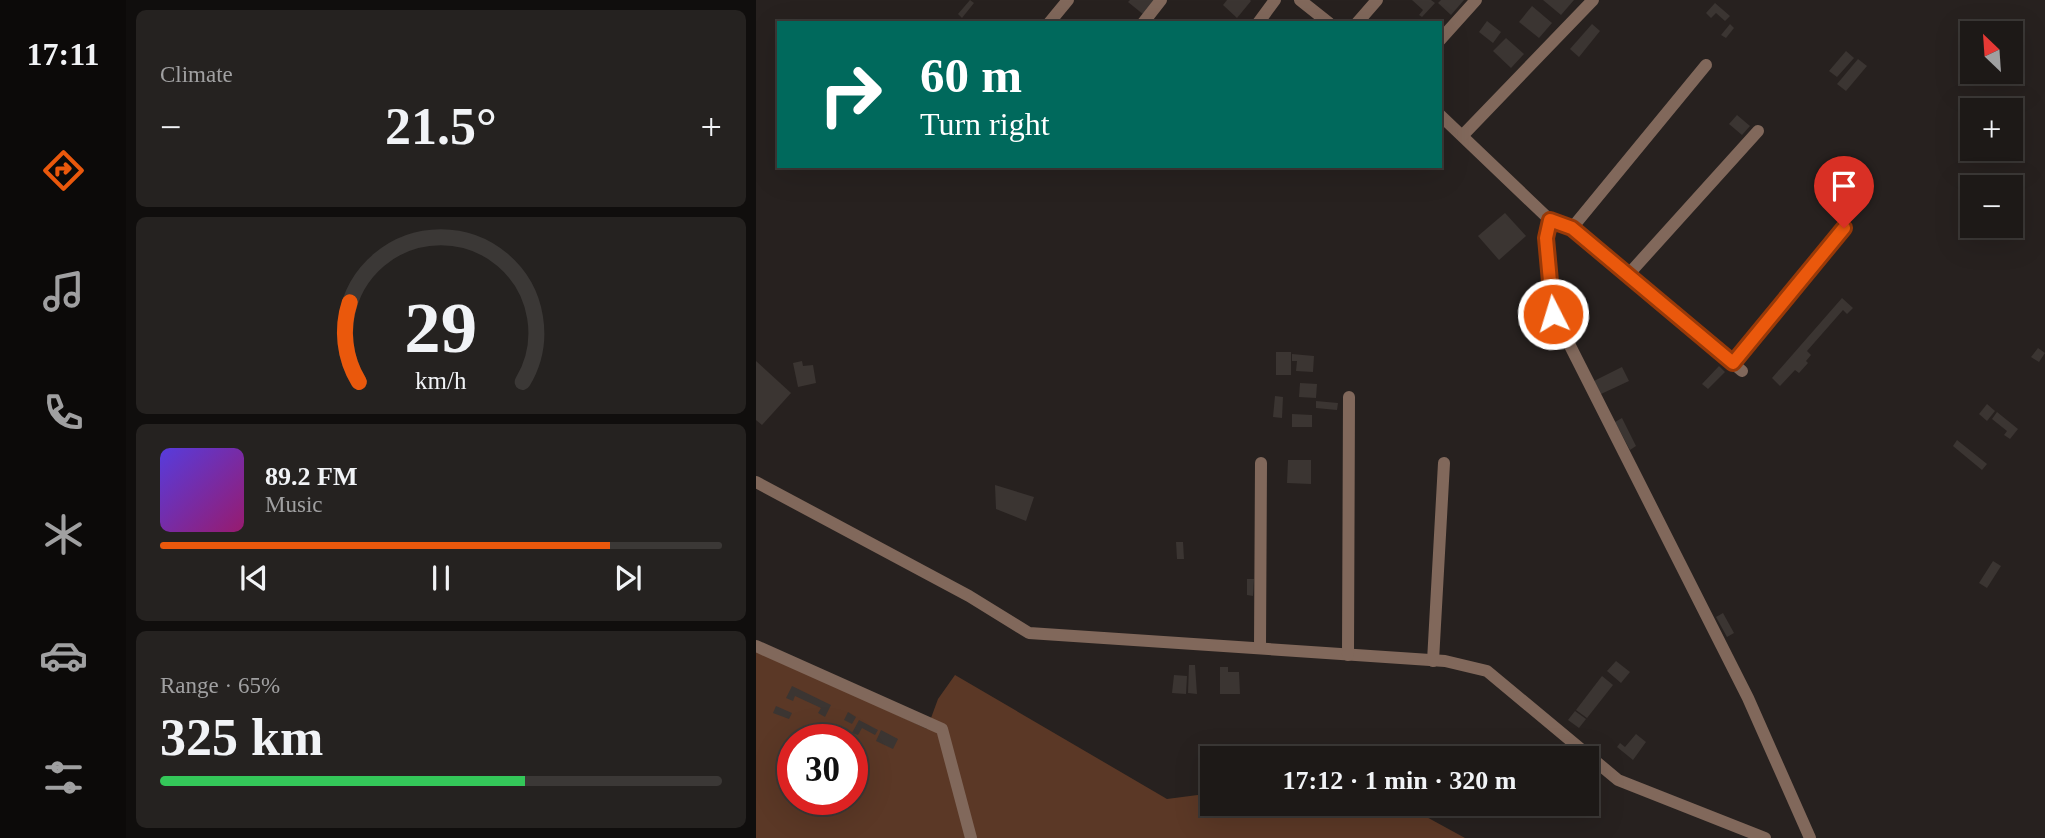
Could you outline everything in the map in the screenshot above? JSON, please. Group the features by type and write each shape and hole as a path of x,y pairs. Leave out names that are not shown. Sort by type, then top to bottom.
{"street":[{"path":"1051,21 1068,0"},
{"path":"1145,21 1161,0"},
{"path":"1259,21 1275,0"},
{"path":"1300,0 1326,21"},
{"path":"1359,21 1377,0"},
{"path":"1442,38 1476,0"},
{"path":"1463,135 1593,0"},
{"path":"1572,228 1706,65"},
{"path":"1442,118 1550,220 1572,228 1737,367 1844,228"},
{"path":"1627,276 1758,131"},
{"path":"1550,220 1546,238 1553,314 1748,698 1810,838"},
{"path":"1348,655 1349,397"},
{"path":"1260,649 1261,463"},
{"path":"1433,661 1444,463"},
{"path":"756,482 969,596 1029,633 1433,661 1486,671 1618,780 1765,838"},
{"path":"756,646 942,729 971,838"}],"shaded area":[{"path":"756,647 927,729 938,699 955,675 1167,799 1200,795 1200,816 1425,816 1465,838 756,838"}],"building":[{"path":"970,0 974,3 962,18 958,14"},
{"path":"1154,0 1144,15 1128,2"},
{"path":"1227,0 1251,1 1237,18 1223,5"},
{"path":"1412,0 1431,0 1435,3 1422,17 1419,15 1423,10"},
{"path":"1441,0 1464,0 1451,15 1438,3"},
{"path":"1543,0 1574,0 1561,15"},
{"path":"1715,3 1730,16 1725,21 1716,13 1711,18 1706,13"},
{"path":"1532,6 1552,23 1539,38 1519,22"},
{"path":"1487,21 1501,32 1493,43 1479,32"},
{"path":"1592,24 1600,31 1579,57 1570,49"},
{"path":"1730,24 1734,28 1726,38 1721,35"},
{"path":"1506,38 1524,54 1511,68 1493,51"},
{"path":"1846,51 1854,58 1837,77 1829,71"},
{"path":"1858,59 1867,66 1846,91 1837,84"},
{"path":"1737,115 1750,126 1742,135 1729,124"},
{"path":"1505,213 1526,236 1499,260 1478,236"},
{"path":"1842,298 1853,308 1847,314 1843,310 1807,351 1811,355 1806,361 1808,363 1799,373 1795,370 1780,386 1772,378"},
{"path":"1570,317 1582,335 1575,340 1562,322"},
{"path":"2038,348 2045,353 2039,362 2031,357"},
{"path":"1276,352 1291,352 1291,375 1276,375"},
{"path":"1292,354 1314,356 1313,372 1296,371 1297,361 1292,361"},
{"path":"756,361 791,393 762,425 756,420"},
{"path":"802,361 803,366 813,365 816,383 798,387 793,363"},
{"path":"1719,366 1725,372 1708,389 1702,384"},
{"path":"1622,367 1629,381 1601,394 1594,381"},
{"path":"1300,383 1317,384 1316,398 1299,397"},
{"path":"1275,396 1283,397 1282,418 1273,417"},
{"path":"1316,401 1338,403 1337,410 1316,408"},
{"path":"1987,404 1995,411 1987,421 1979,414"},
{"path":"1997,412 2018,429 2010,439 2004,435 2007,431 1992,419"},
{"path":"1292,414 1312,415 1312,427 1292,427"},
{"path":"1622,418 1636,446 1630,450 1615,422"},
{"path":"1957,440 1987,464 1982,470 1953,446"},
{"path":"1288,460 1311,460 1311,484 1287,483"},
{"path":"995,485 1034,497 1026,521 996,509"},
{"path":"1176,542 1183,542 1184,559 1177,559"},
{"path":"1993,561 2001,566 1987,588 1979,583"},
{"path":"1247,579 1254,579 1253,596 1247,595"},
{"path":"1723,613 1734,633 1727,637 1716,617"},
{"path":"1616,661 1630,672 1621,683 1607,671"},
{"path":"1189,665 1195,665 1197,694 1188,693"},
{"path":"1220,667 1228,667 1228,672 1239,672 1240,694 1220,694"},
{"path":"1174,675 1187,676 1186,694 1172,693"},
{"path":"1602,676 1613,685 1587,718 1576,710"},
{"path":"792,686 831,705 825,717 818,713 821,708 795,696 793,701 786,698"},
{"path":"776,706 792,713 789,719 773,713"},
{"path":"1575,711 1586,719 1579,728 1568,720"},
{"path":"848,712 856,717 852,724 844,720"},
{"path":"868,725 878,730 875,735 868,731"},
{"path":"881,730 898,739 893,749 876,741"},
{"path":"1636,734 1646,742 1633,760 1617,747 1620,743 1625,747"}],"route":[{"path":"1553,314 1546,238 1550,220 1572,228 1733,363 1844,228"}]}
